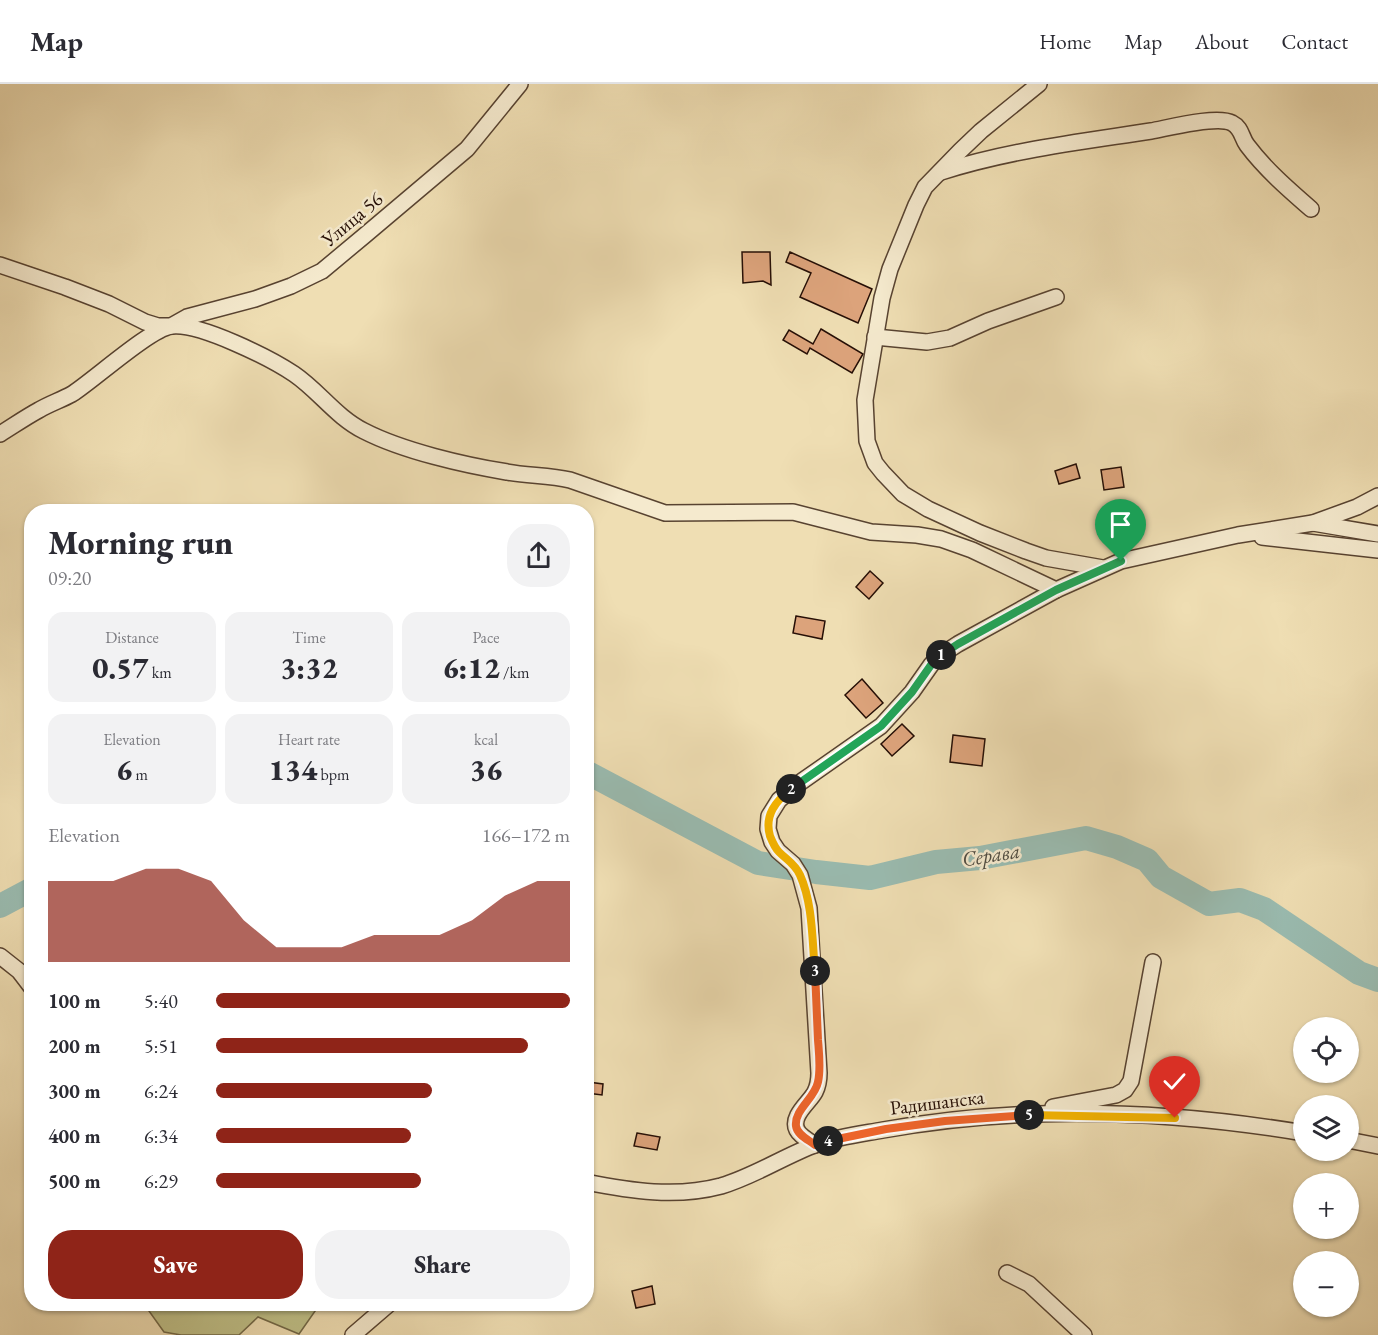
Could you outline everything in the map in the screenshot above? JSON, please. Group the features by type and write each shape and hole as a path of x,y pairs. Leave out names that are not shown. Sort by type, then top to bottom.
{"street":[{"name":"Улица 56","path":"0,434 71,394 150,336 187,317 255,299 291,286 322,271 467,150 520,84"},
{"path":"1039,84 981,131 938,173 925,188 916,205 890,268 882,298 865,400 867,441 875,463 903,494 980,533 1026,551 1046,558 1103,568"},
{"path":"938,173 980,159 1069,143 1155,131 1189,123 1230,121 1239,128 1245,143 1276,178 1311,209"},
{"path":"0,265 88,295 145,322 158,326 191,327 211,334 294,375 333,410 363,431 389,442 456,462 510,473 570,480 664,513 793,512 871,532 933,537 972,550 1056,590"},
{"path":"875,337 927,342 950,338 988,321 1056,297"},
{"path":"815,1145 802,1136 795,1125 801,1110 815,1091 819,1073 809,908 800,875 794,864 778,851 772,842 768,829 769,816 775,805 786,794 881,726 912,692 938,657 1056,590 1121,561 1239,535 1313,523 1357,507 1378,496"},
{"path":"1313,523 1378,534"},
{"path":"1239,535 1378,550"},
{"path":"0,956 24,977"},
{"path":"1023,1115 1116,1095 1125,1090 1131,1081 1153,962"},
{"name":"Радишанска","path":"594,1184 626,1190 689,1192 721,1186 836,1138 945,1121 1023,1115 1078,1114 1175,1118 1246,1124 1293,1131"},
{"path":"1359,1142 1378,1146"},
{"path":"1007,1273 1029,1284 1084,1335"},
{"path":"353,1335 381,1311"}],"green space":[{"path":"149,1311 315,1311 299,1334 258,1317 239,1335 181,1335 164,1332"}],"building":[{"path":"742,252 770,252 771,285 763,281 743,283"},
{"path":"790,252 872,289 858,323 800,297 811,273 786,262"},
{"path":"821,329 863,354 852,373 810,348 807,354 783,340 789,330 813,344"},
{"path":"1076,464 1080,478 1059,484 1055,471"},
{"path":"1121,467 1124,487 1104,490 1101,470"},
{"path":"870,571 883,583 869,599 856,587"},
{"path":"796,616 825,621 822,639 793,633"},
{"path":"862,679 883,703 866,718 845,695"},
{"path":"902,724 914,736 892,756 881,744"},
{"path":"953,735 985,739 982,766 950,762"},
{"path":"594,1083 603,1084 602,1095 594,1094"},
{"path":"637,1133 660,1137 657,1150 634,1146"},
{"path":"652,1286 655,1304 636,1308 632,1291"}],"waterway":[{"name":"Серава","path":"594,776 758,863 816,872 870,878 936,862 980,858 1086,838 1117,847 1147,860 1161,877 1209,904 1240,900 1264,909 1359,973 1378,980"},
{"name":"Серава","path":"0,906 24,893"}],"route":[{"path":"1121,561 1056,590 938,657 912,692 881,726 798,784 775,805 768,822 772,842 778,851 794,864 800,875 809,908 819,1048 818,1082 812,1097 797,1117 795,1125 797,1131 815,1145 836,1138 886,1129 991,1117 1069,1114 1175,1118"}]}
